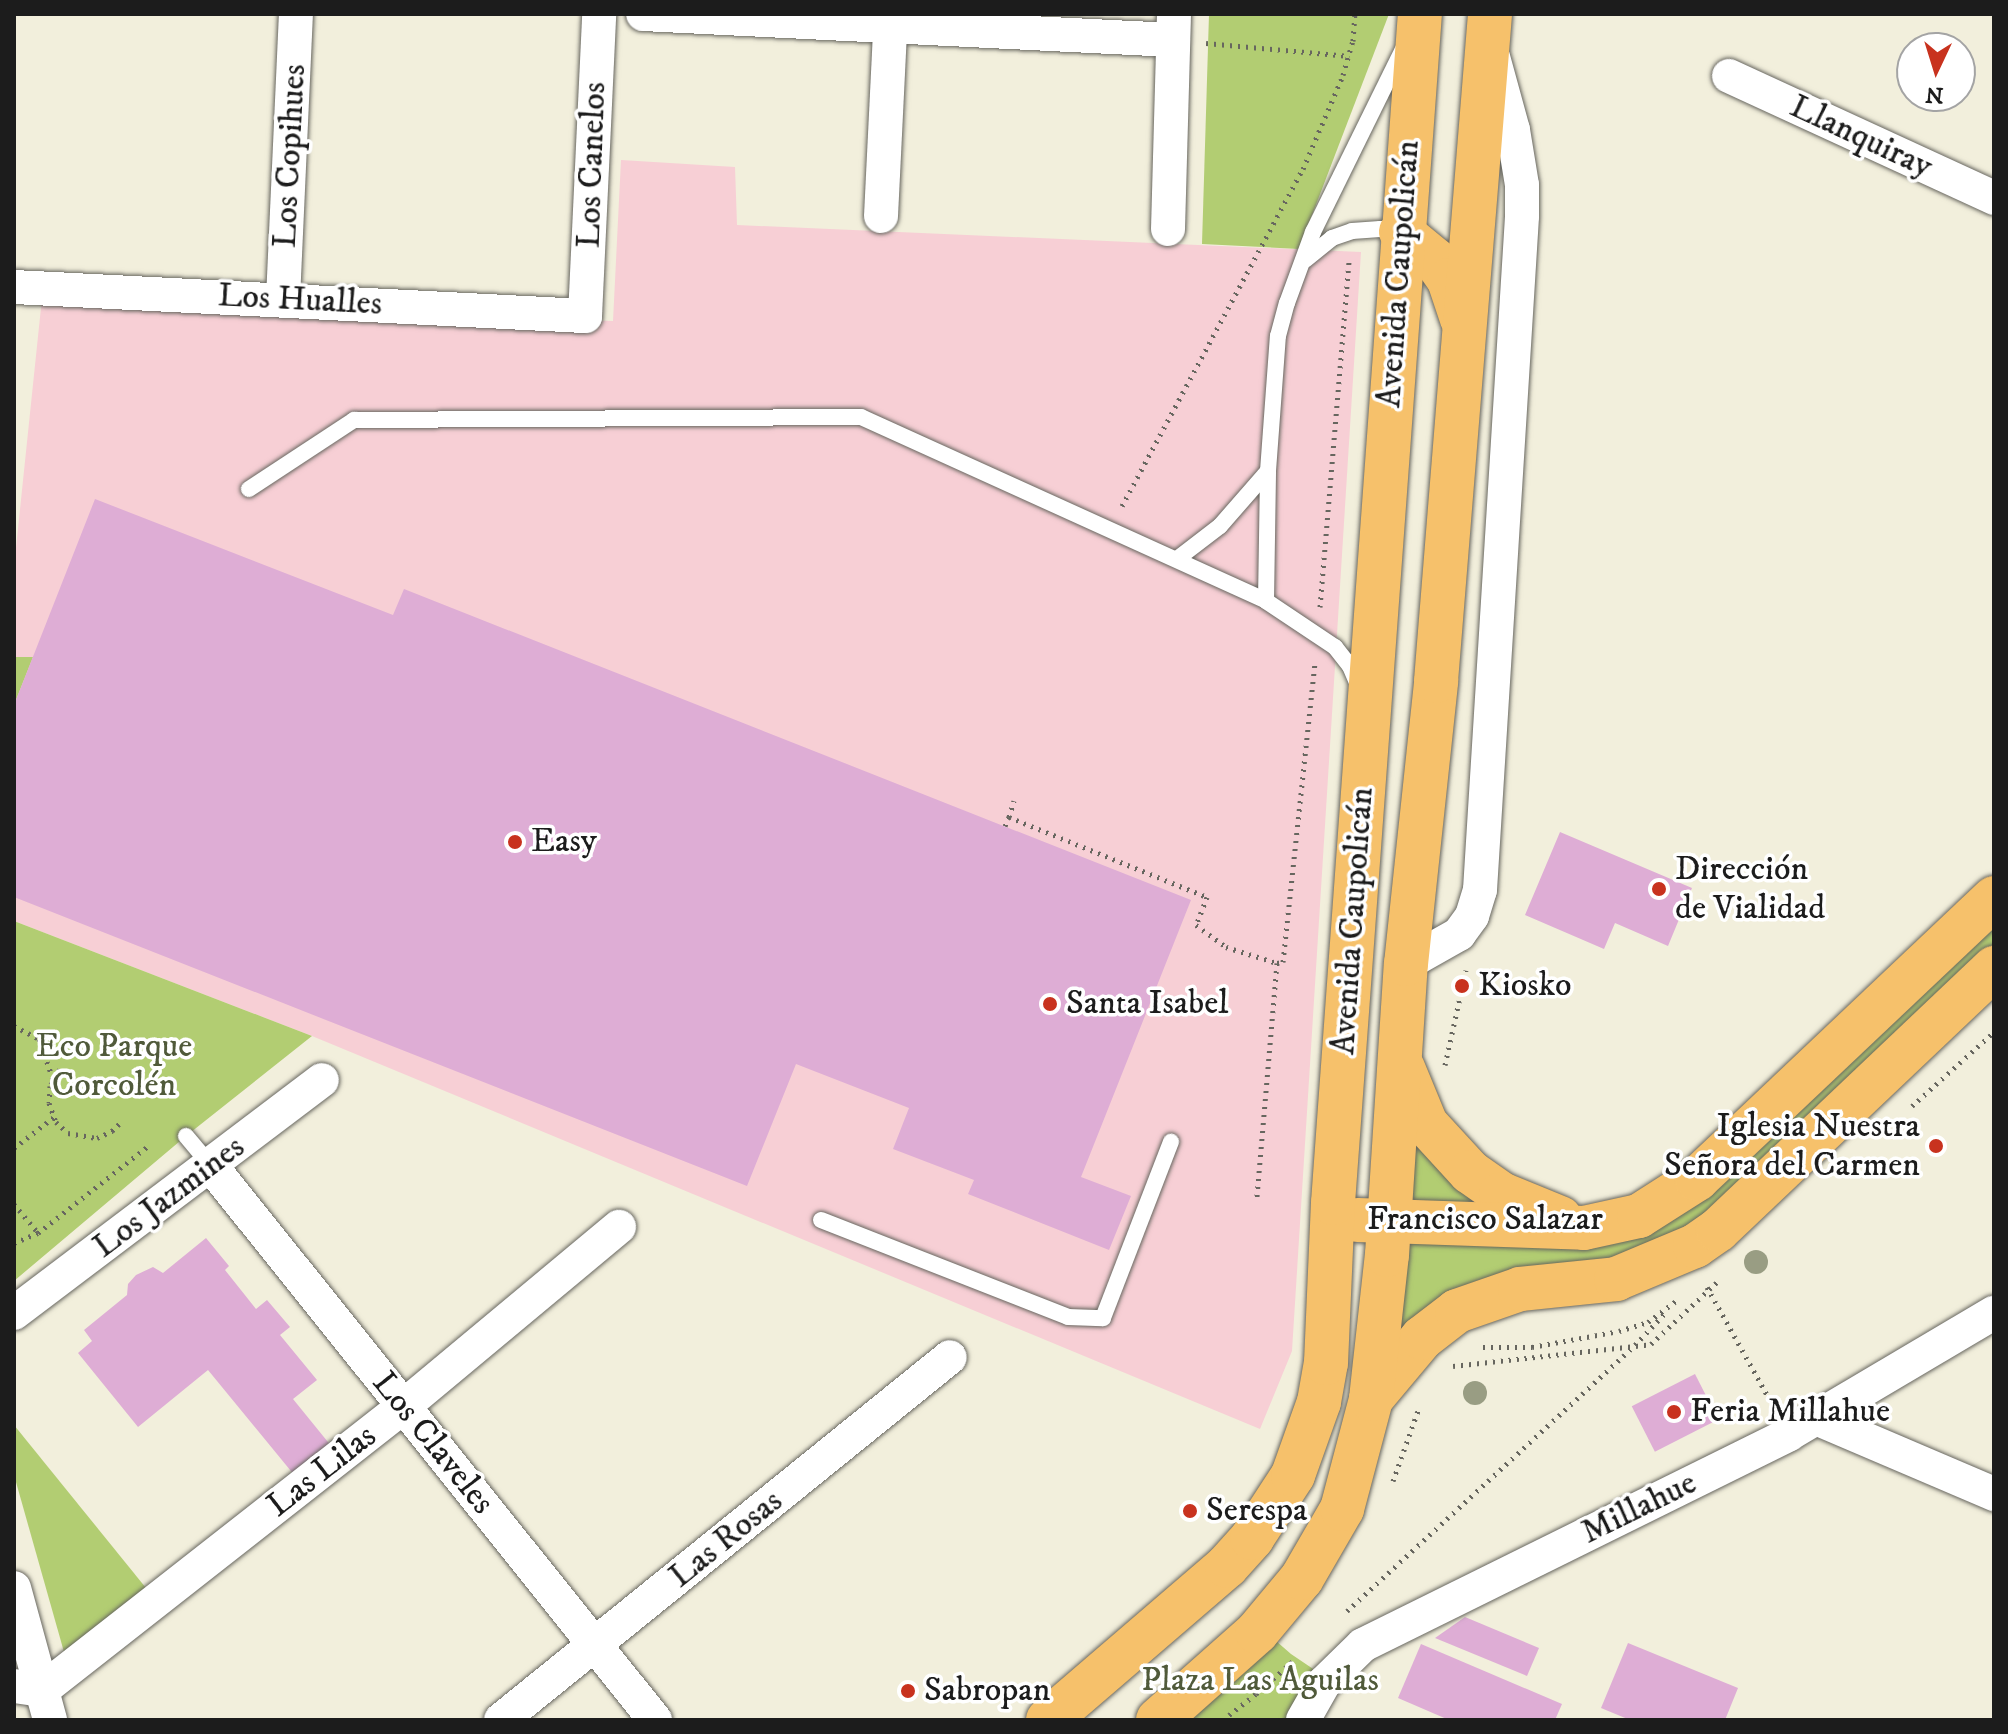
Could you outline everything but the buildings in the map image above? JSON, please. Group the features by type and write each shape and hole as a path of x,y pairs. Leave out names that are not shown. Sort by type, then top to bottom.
{"main road":[{"name":"Avenida Caupolicán","path":"1048,1720 1227,1566 1274,1508 1308,1441 1319,1402 1326,1363 1332,1218 1401,232 1420,15"},
{"name":"Avenida Caupolicán","path":"1158,1720 1257,1632 1302,1578 1342,1509 1371,1399 1389,1222 1406,964 1436,681 1463,325 1490,28"},
{"path":"1401,232 1435,260 1449,280 1463,325"},
{"name":"Francisco Salazar","path":"1332,1218 1584,1228 1639,1216 1697,1179 1994,898"},
{"name":"Francisco Salazar","path":"1371,1399 1422,1338 1457,1311 1520,1289 1616,1279 1671,1259 1718,1230 1994,968"},
{"path":"1399,1057 1419,1112 1435,1136 1470,1172 1501,1194 1584,1228"}],"street":[{"name":"Los Copihues","path":"283,299 296,14"},
{"name":"Los Canelos","path":"585,316 599,14"},
{"path":"643,14 1173,27 1168,229"},
{"path":"881,216 890,20"},
{"name":"Avenida Caupolicán","path":"1406,964 1459,934 1472,916 1480,890 1522,216 1522,185 1513,130 1490,28"},
{"name":"Llanquiray","path":"1729,76 1994,198"},
{"name":"Los Hualles","path":"14,287 585,316"},
{"name":"Los Jazmines","path":"14,1313 322,1080"},
{"name":"Los Claveles","path":"211,1166 655,1720"},
{"name":"Las Lilas","path":"35,1699 404,1406 619,1227"},
{"name":"Millahue","path":"1303,1720 1324,1683 1363,1645 1802,1426 1994,1313"},
{"name":"Las Rosas","path":"501,1720 950,1357"},
{"path":"1802,1426 1994,1494"},
{"path":"14,1588 35,1699"}],"lane":[{"path":"1266,601 1268,471 1278,336 1297,271 1343,167 1420,15"},
{"path":"1297,271 1318,247 1352,231 1380,229 1401,232"},
{"path":"249,489 354,420 861,417 1266,601 1335,647 1350,666 1360,688 1367,736"},
{"path":"1177,559 1220,526 1268,471"},
{"path":"186,1136 211,1166"},
{"path":"821,1220 1068,1317 1103,1318 1171,1142"}],"path":[{"path":"1110,528 1303,169 1349,56 1355,14"},
{"path":"1173,27 1349,56"},
{"path":"1009,817 1207,897 1196,925 1226,947 1277,963 1283,962 1318,635 1352,231"},
{"path":"1005,826 1014,801"},
{"path":"1257,1197 1277,963"},
{"path":"14,1026 39,1039 53,1079"},
{"path":"60,1069 53,1079 49,1103 54,1117 68,1133 88,1138 112,1131 123,1120"},
{"path":"14,1148 54,1117"},
{"path":"14,1243 38,1233 147,1147"},
{"path":"14,1204 38,1233"},
{"path":"1701,1280 1802,1426"},
{"path":"1338,1619 1635,1345 1678,1300 1648,1322 1597,1336 1532,1347 1472,1348"},
{"path":"1388,1491 1422,1398"},
{"path":"1222,1720 1303,1651"},
{"path":"1256,1694 1291,1654"}],"shaded area":[{"path":"621,160 735,167 737,225 1361,252 1292,1351 1260,1429 312,1036 14,921 14,567 42,298 613,321"}],"green space":[{"path":"1209,14 1389,14 1299,249 1202,244"},
{"path":"14,657 33,657 14,705"},
{"path":"1994,899 1994,968 1716,1230 1520,1289 1371,1399 1399,1057 1470,1172 1613,1223"},
{"name":"Eco Parque Corcolén","path":"14,921 312,1036 186,1136 14,1281"},
{"path":"14,1425 146,1588 64,1652 14,1475"},
{"name":"Plaza Las Aguilas","path":"1261,1628 1291,1654 1328,1679 1303,1720 1158,1720"}],"place":[{"name":"Easy","path":"515,842"},
{"name":"Dirección de Vialidad","path":"1659,889"},
{"name":"Kiosko","path":"1462,986"},
{"name":"Santa Isabel","path":"1050,1004"},
{"name":"Iglesia Nuestra Señora del Carmen","path":"1936,1146"},
{"name":"Feria Millahue","path":"1674,1412"},
{"name":"Serespa","path":"1190,1511"},
{"name":"Sabropan","path":"908,1691"}]}
